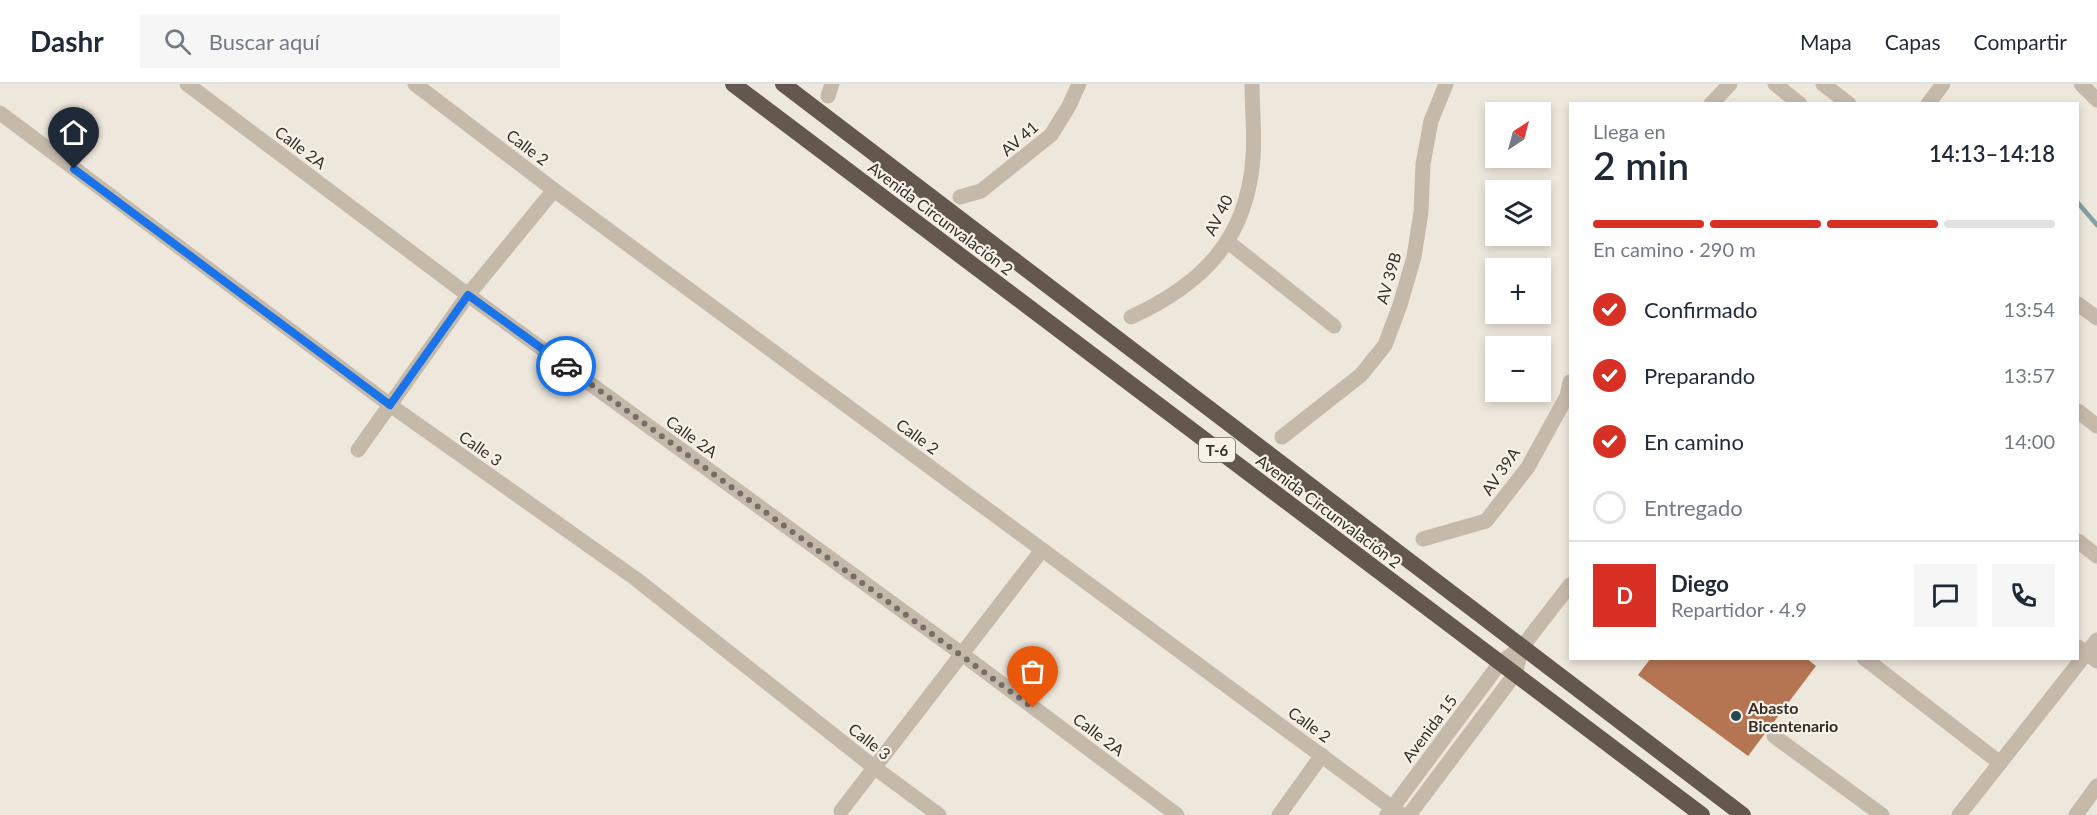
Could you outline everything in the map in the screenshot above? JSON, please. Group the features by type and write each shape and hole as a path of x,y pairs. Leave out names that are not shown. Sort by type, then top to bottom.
{"highway":[{"name":"Avenida Circunvalación 2","path":"732,84 1702,815"},
{"name":"Avenida Circunvalación 2","path":"783,84 1743,815"}],"street":[{"name":"Calle 2A","path":"188,84 468,295 962,654 1176,815"},
{"name":"Calle 2","path":"415,84 554,190 1322,755 1394,813"},
{"name":"AV 41","path":"960,197 981,191 1051,135 1069,106 1079,84"},
{"name":"AV 40","path":"1131,317 1162,303 1196,278 1234,230 1247,201 1253,159 1252,84"},
{"name":"AV 39B","path":"1282,437 1361,375 1385,345 1414,257 1421,212 1423,164 1431,121 1446,84"},
{"path":"1713,102 1730,84"},
{"path":"1775,84 1798,102"},
{"path":"1823,84 1846,102"},
{"path":"1930,102 1943,84"},
{"path":"2081,84 2097,100"},
{"name":"Calle 3","path":"0,113 390,405 636,579 875,768 939,815"},
{"path":"358,450 468,295 554,190"},
{"path":"1227,241 1334,326"},
{"path":"2079,305 2097,318"},
{"name":"AV 39A","path":"1423,539 1486,522 1528,467 1567,396 1569,387"},
{"path":"2079,412 2097,426"},
{"path":"2079,542 2097,556"},
{"path":"842,810 1042,550"},
{"path":"1409,815 1515,674 1522,647 1569,586"},
{"path":"1959,815 2097,640"},
{"name":"Avenida 15","path":"1394,813 1500,663 1522,647"},
{"path":"1867,660 2000,764"},
{"path":"1774,736 1882,815"},
{"path":"1279,815 1322,755"},
{"path":"2076,815 2097,786"}],"building":[{"name":"Abasto Bicentenario","path":"1649,660 1808,660 1816,666 1748,756 1638,675"}],"waterway":[{"path":"2079,204 2097,225"}],"way so far":[{"path":"566,366 1033,708"}],"place":[{"name":"Abasto Bicentenario","path":"1736,716"}],"route":[{"path":"74,169 390,405 468,295 566,366"}]}
